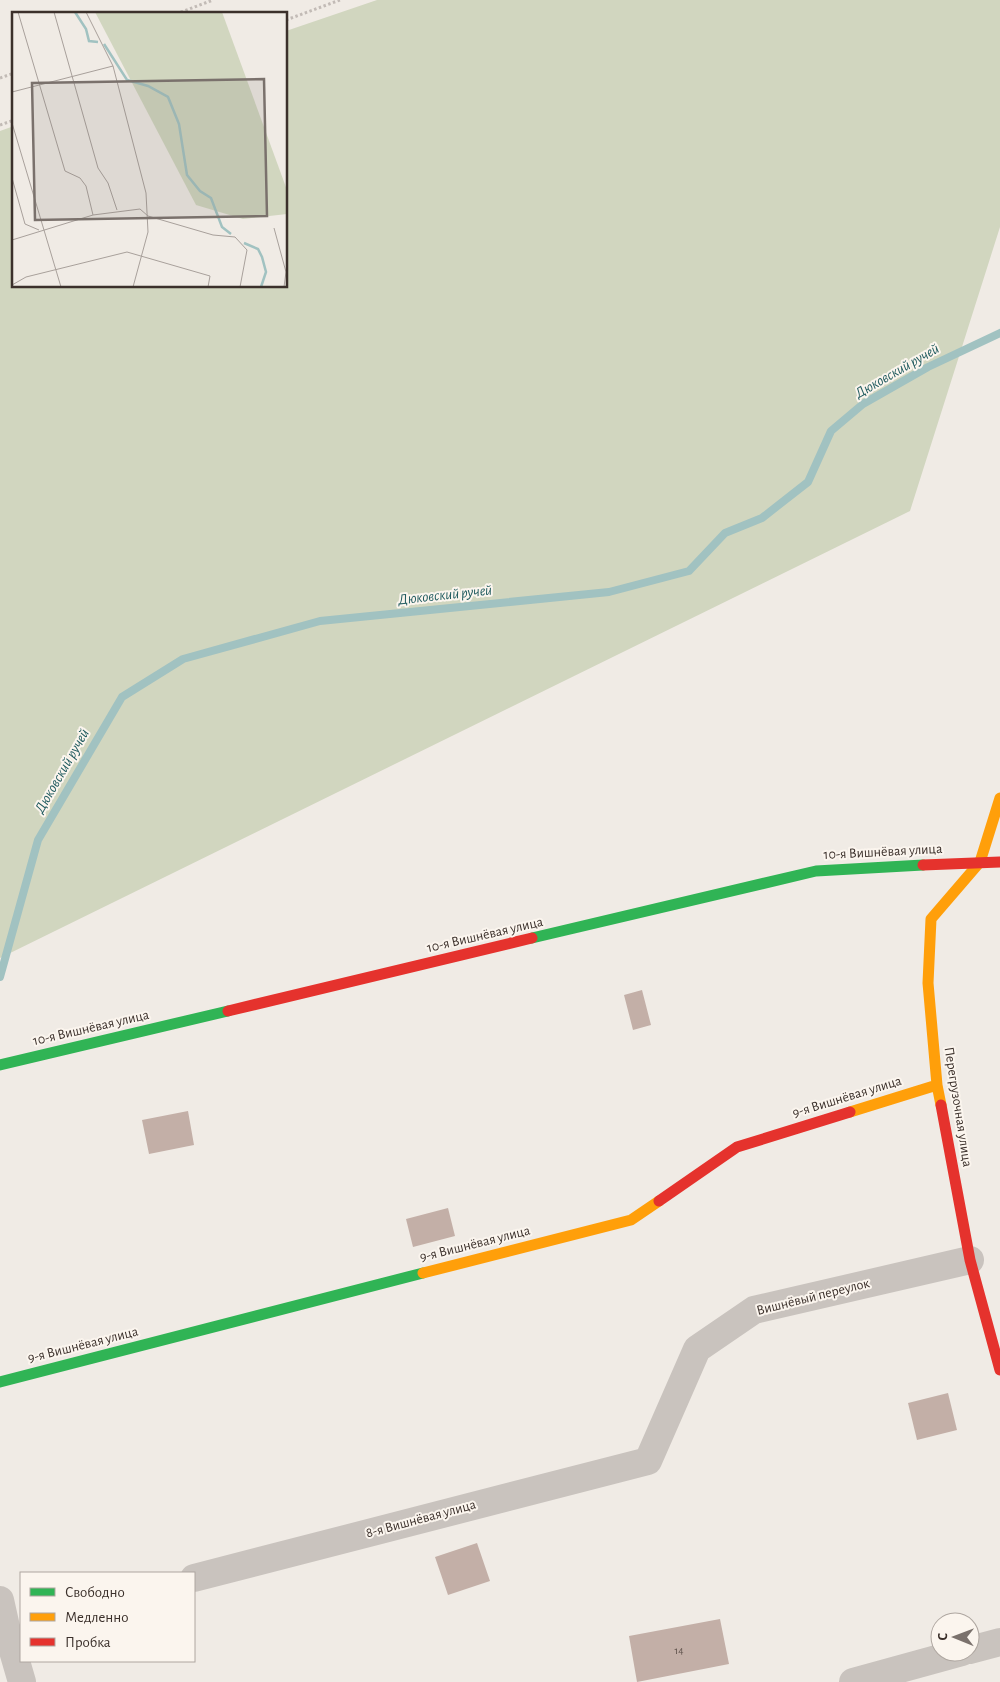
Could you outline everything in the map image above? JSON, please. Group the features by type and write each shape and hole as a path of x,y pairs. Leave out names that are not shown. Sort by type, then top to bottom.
{"street":[{"path":"980,862 1000,798"},
{"name":"Перегрузочная улица","path":"980,862 931,919 928,983 937,1085 970,1260 1000,1370"},
{"name":"10-я Вишнёвая улица","path":"0,1065 816,872 1000,862"},
{"name":"9-я Вишнёвая улица","path":"0,1382 631,1220 738,1147 937,1085"},
{"name":"Вишнёвый переулок","path":"648,1461 698,1348 754,1310 970,1260"},
{"name":"8-я Вишнёвая улица","path":"195,1578 648,1461"},
{"path":"0,1600 9,1626 22,1682"},
{"path":"980,1647 1000,1642"},
{"path":"853,1682 930,1661"}],"path":[{"path":"181,12 214,0"},
{"path":"288,19 340,0"},
{"path":"0,78 12,74"},
{"path":"0,125 12,121"}],"green space":[{"path":"377,0 1000,0 1000,227 910,511 0,958 0,131 12,127 12,288 288,288 288,30"}],"building":[{"path":"642,990 651,1025 633,1030 624,995"},
{"path":"188,1111 194,1145 149,1154 142,1120"},
{"path":"448,1208 455,1236 413,1247 406,1219"},
{"path":"948,1393 957,1430 917,1440 908,1403"},
{"path":"477,1543 490,1581 448,1595 435,1557"},
{"path":"720,1619 729,1664 637,1682 629,1636"}],"waterway":[{"name":"Дюковский ручей","path":"0,977 38,840 122,697 183,659 320,621 609,592 689,571 725,533 762,518 808,482 831,431 863,404 928,367 1000,333"}],"traffic: fast":[{"path":"532,938 816,871 923,865"},
{"path":"0,1065 228,1011"},
{"path":"0,1382 423,1273"}],"traffic: slow":[{"path":"941,1105 937,1085 928,983 931,919 980,862 1000,798"},
{"path":"850,1112 937,1085"},
{"path":"423,1273 631,1220 659,1201"}],"traffic: jam":[{"path":"923,865 1000,862"},
{"path":"228,1011 532,938"},
{"path":"941,1105 970,1260 1000,1370"},
{"path":"659,1201 737,1147 850,1112"}]}
